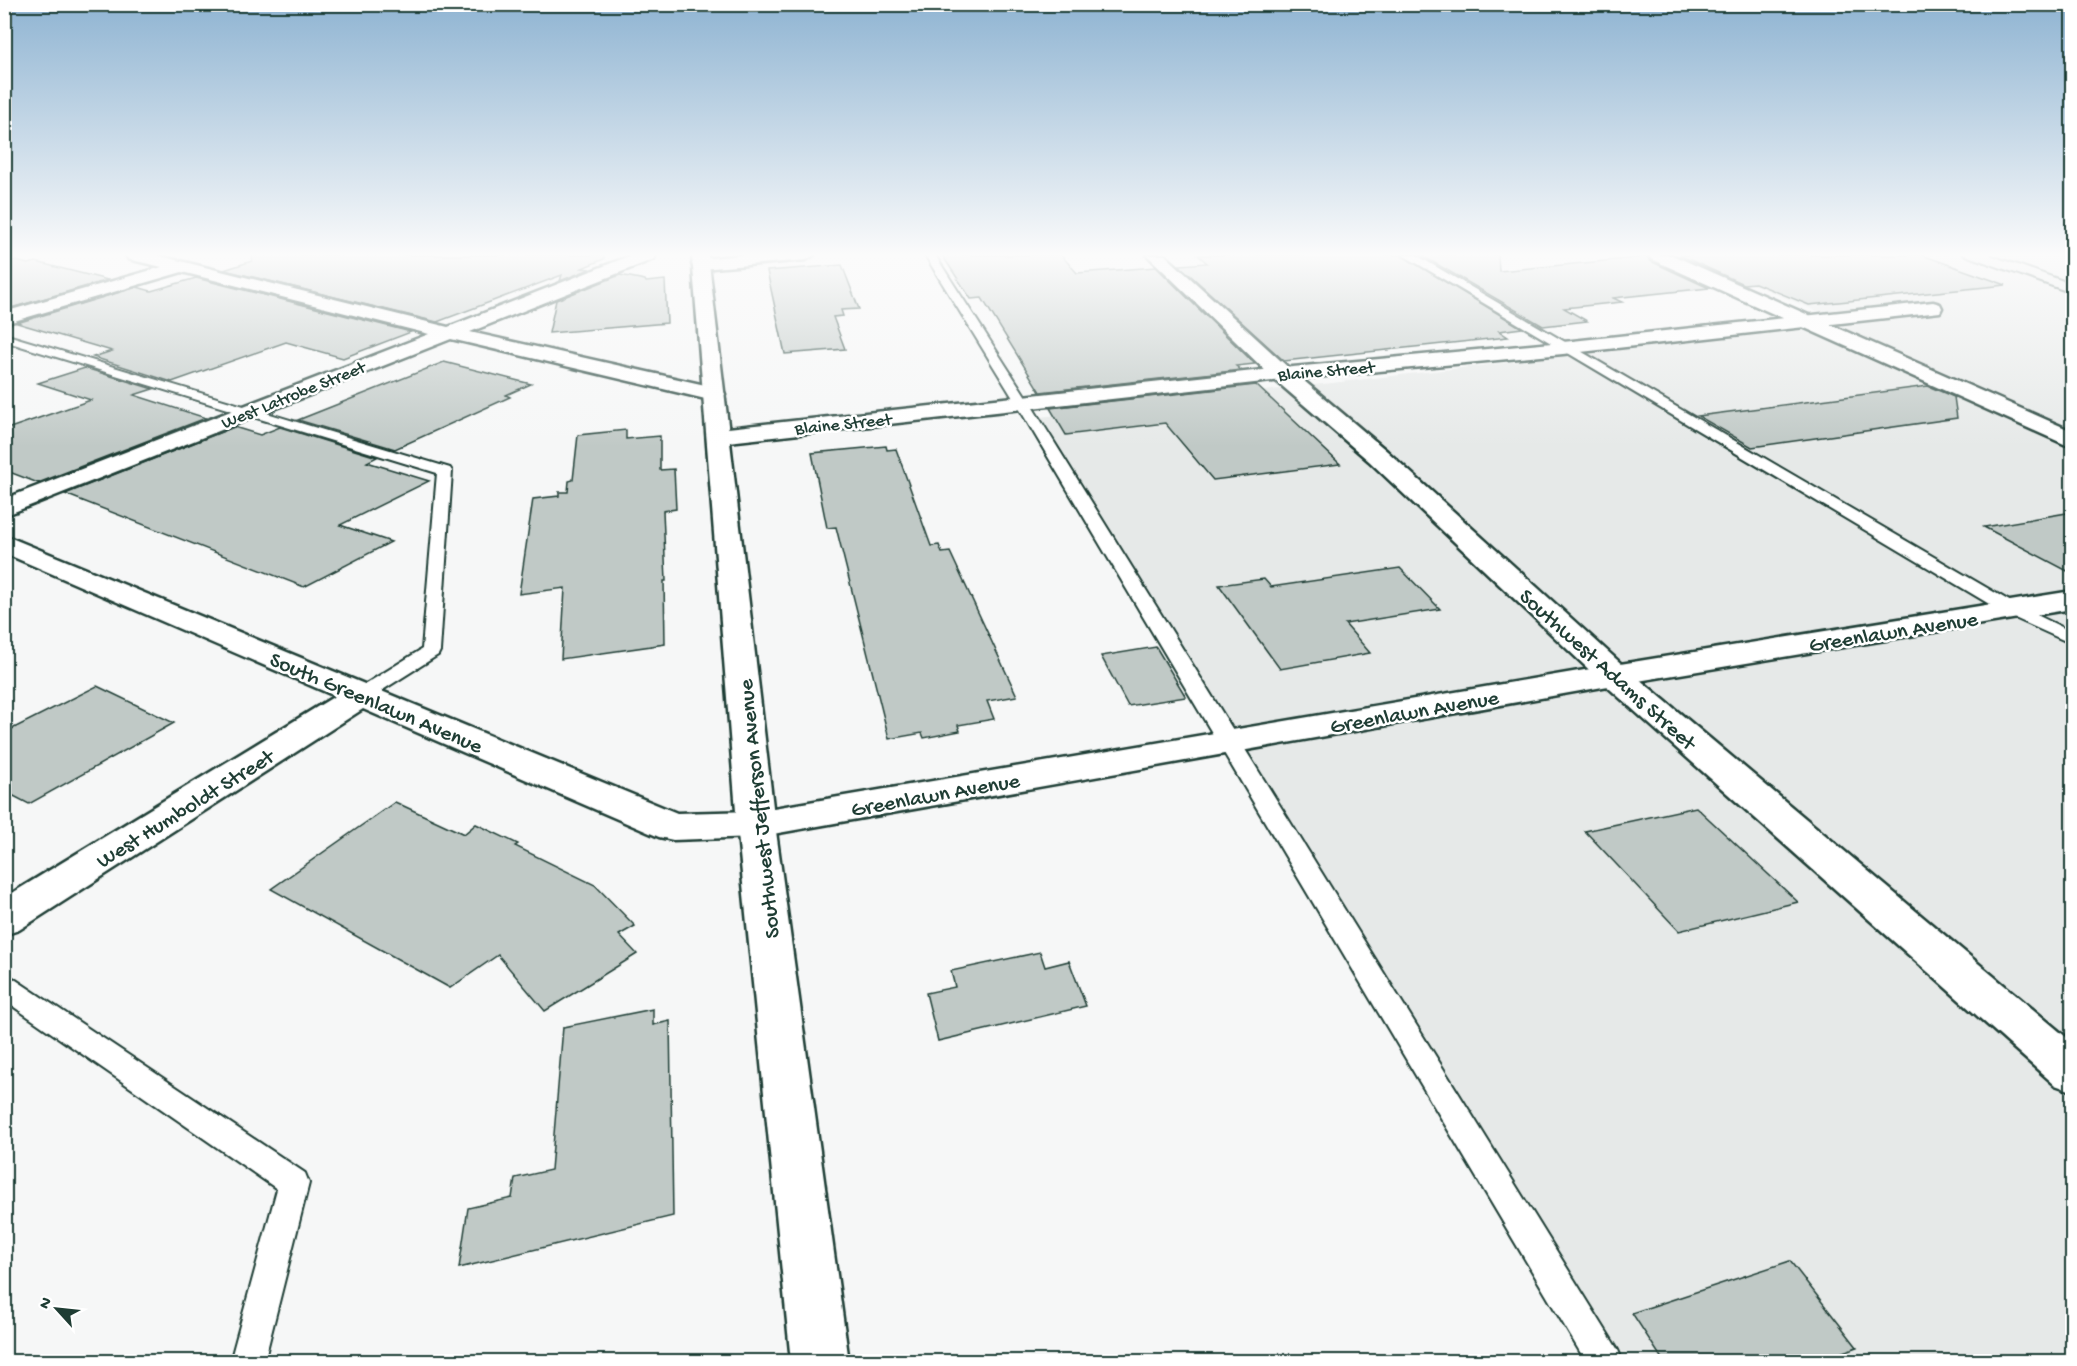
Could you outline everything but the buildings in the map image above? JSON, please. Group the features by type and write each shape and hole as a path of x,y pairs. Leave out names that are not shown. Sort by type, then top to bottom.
{"street":[{"path":"391,319 714,394"},
{"name":"West Latrobe Street","path":"4,508 485,319"},
{"name":"Southwest Jefferson Avenue","path":"706,319 756,824 820,1362"},
{"name":"Southwest Adams Street","path":"1223,319 1282,374 1378,456 1614,675 2073,1070"},
{"path":"1800,319 2073,439"},
{"name":"Blaine Street","path":"719,436 1282,374 1563,348 1827,319"},
{"name":"South Greenlawn Avenue","path":"4,543 673,827 756,824"},
{"name":"Greenlawn Avenue","path":"756,824 1614,675 2073,600"},
{"name":"West Humboldt Street","path":"4,920 363,694"}],"lane":[{"path":"970,319 1606,1362"},
{"path":"1514,319 2012,610 2073,639"},
{"path":"4,337 445,471 431,651 363,694"},
{"path":"4,986 294,1183 246,1362"}],"shaded area":[{"path":"1835,319 2072,319 2072,1361 1591,1361 1032,418 1845,323"}]}
